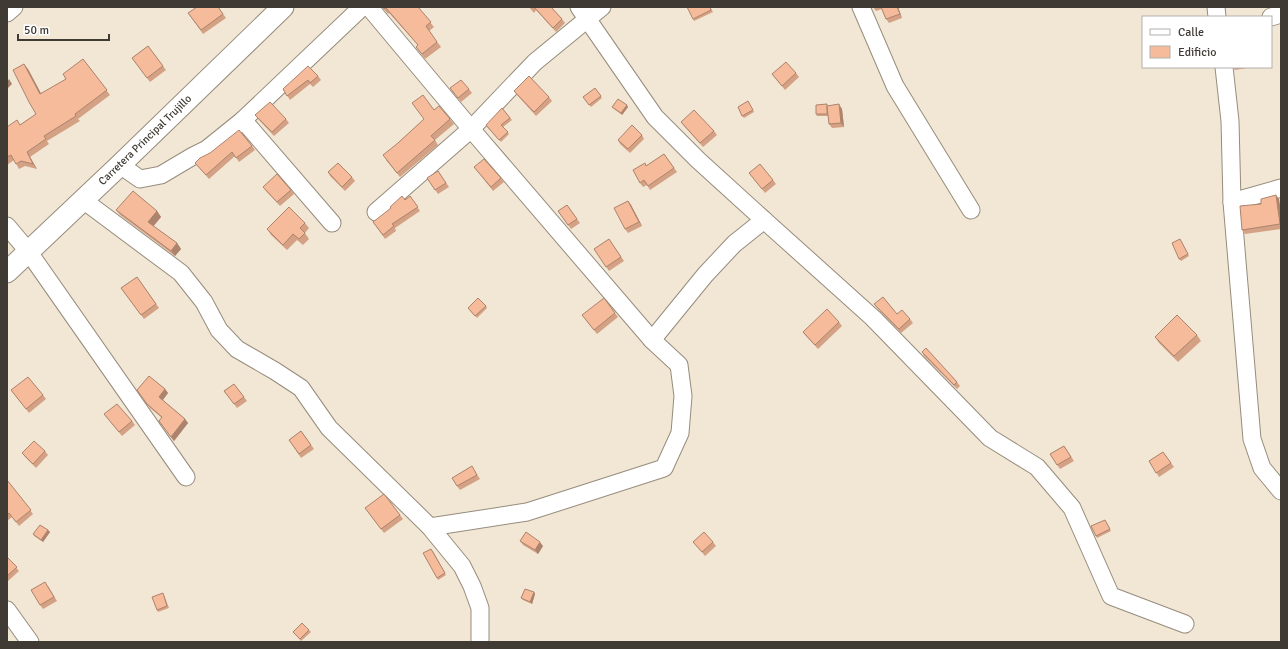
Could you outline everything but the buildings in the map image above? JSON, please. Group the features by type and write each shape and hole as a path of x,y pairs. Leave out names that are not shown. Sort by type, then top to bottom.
{"main road":[{"name":"Carretera Principal Trujillo","path":"7,272 283,7"}],"street":[{"path":"120,165 140,180 161,175 207,149 243,120 362,7"},
{"path":"369,7 471,129 652,340 679,365 683,396 680,433 664,468 527,512 430,527"},
{"path":"376,212 471,129 583,13 602,7"},
{"path":"861,7 895,86 971,210"},
{"path":"583,13 654,117 764,220 874,318 990,438 1037,467 1072,508 1111,596 1186,624"},
{"path":"1224,68 1230,121 1232,202 1252,439 1262,468 1281,491"},
{"path":"243,120 332,223"},
{"path":"1232,202 1281,188"},
{"path":"83,200 181,274 204,302 219,330 237,349 301,388 329,428 430,527 462,566 472,586 480,608 480,642"},
{"path":"652,340 705,275 734,244 764,220"},
{"path":"7,226 28,251 186,477"},
{"path":"7,610 30,642"}]}
